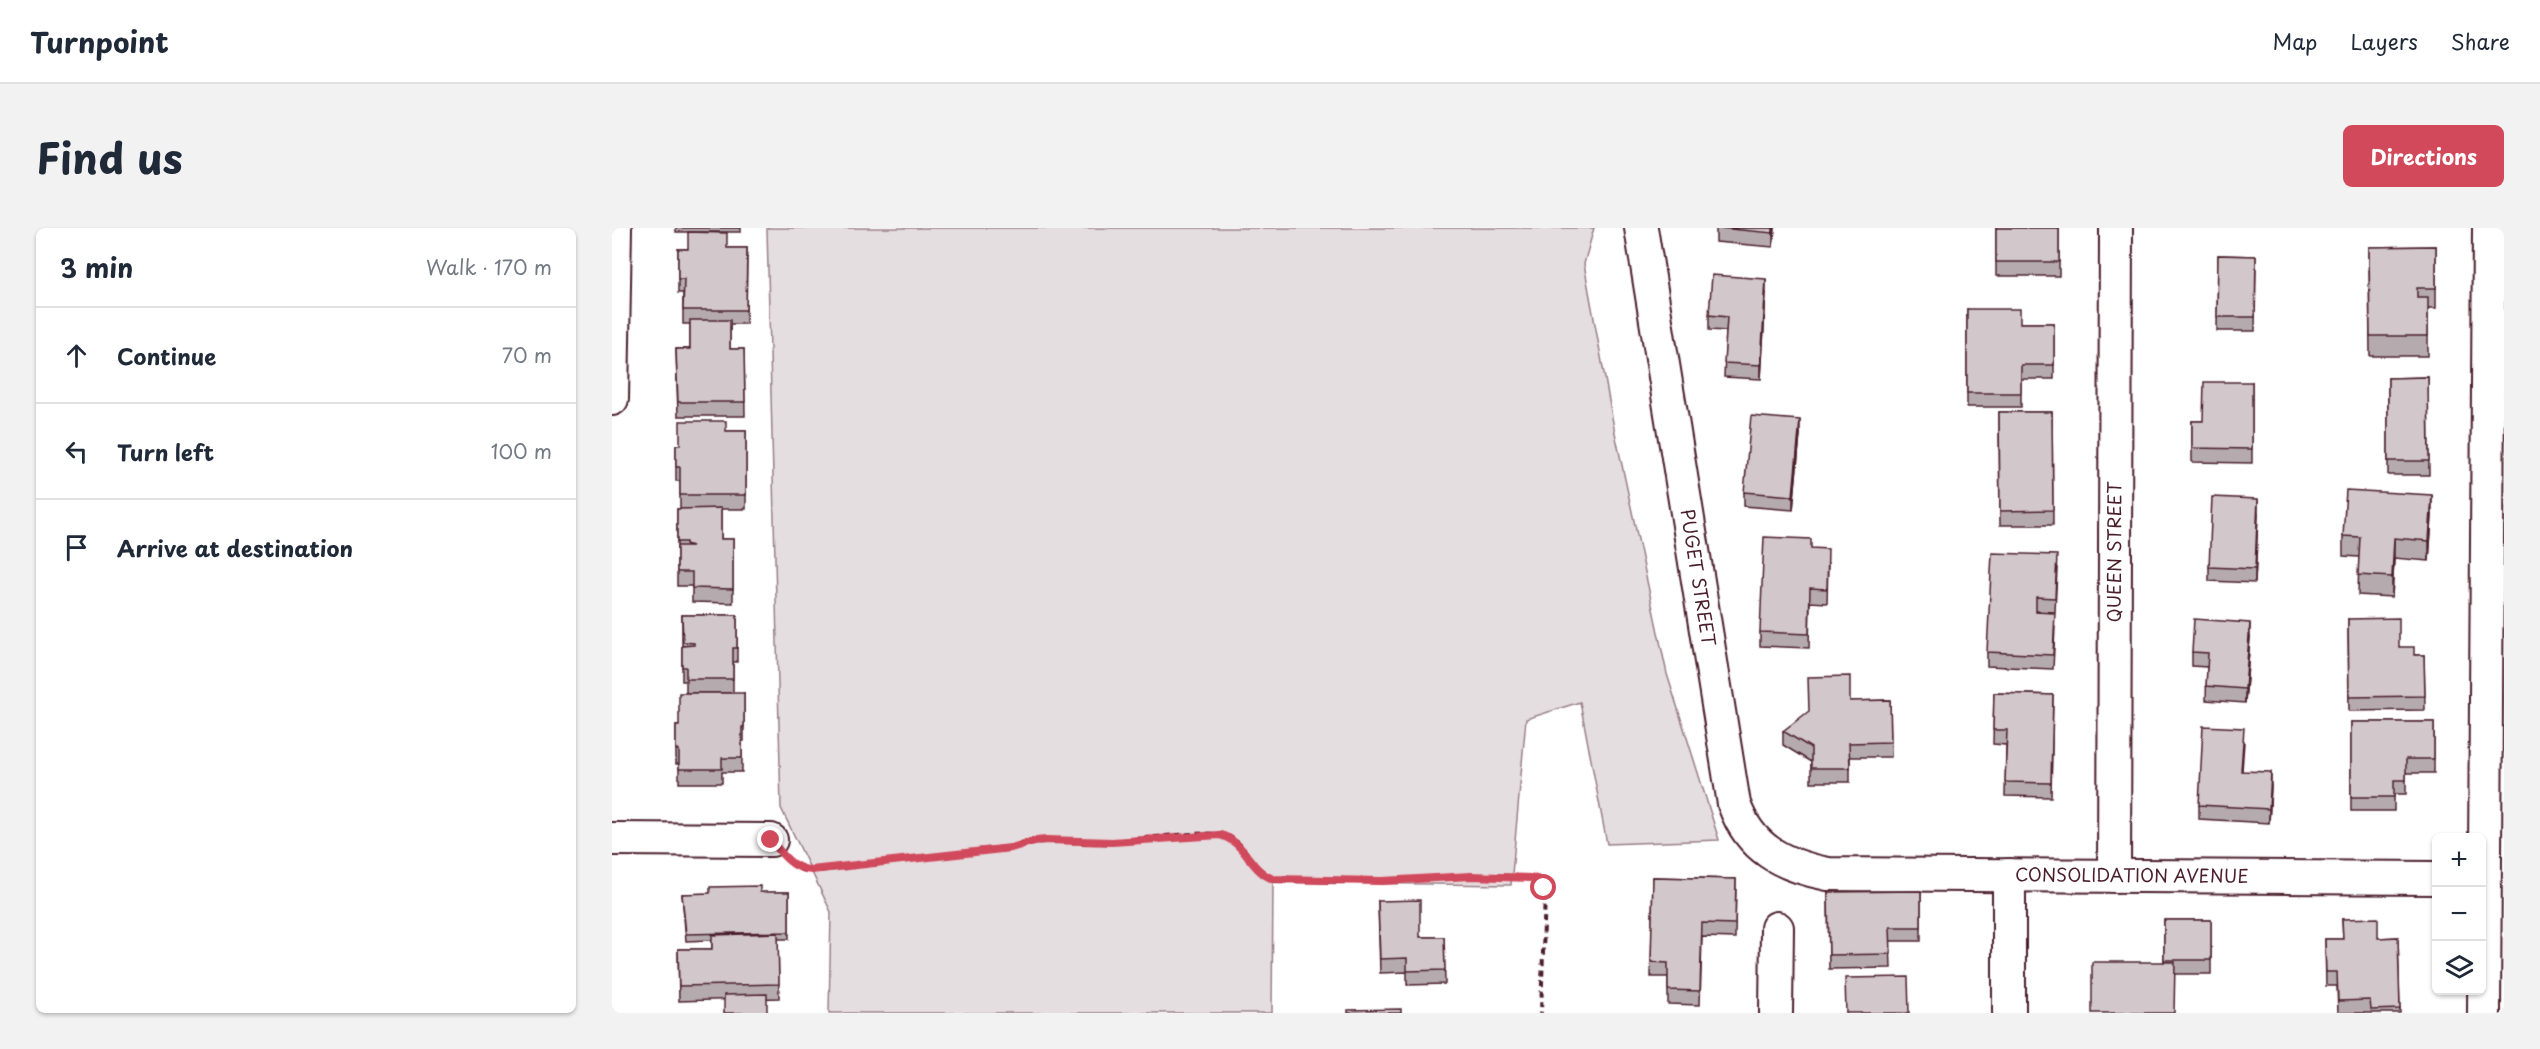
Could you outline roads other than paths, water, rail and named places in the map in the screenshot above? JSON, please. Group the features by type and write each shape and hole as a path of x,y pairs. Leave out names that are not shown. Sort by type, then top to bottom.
{"street":[{"path":"612,399 615,228"},
{"name":"PUGET STREET","path":"1641,228 1734,804 1740,820 1756,843 1790,863 1828,874"},
{"name":"QUEEN STREET","path":"2114,876 2116,228"},
{"path":"2484,1013 2490,878 2488,228"},
{"path":"612,839 771,840"},
{"name":"CONSOLIDATION AVENUE","path":"1828,874 2432,878"},
{"path":"2010,875 2010,1013"},
{"path":"1776,1013 1777,928"}]}
